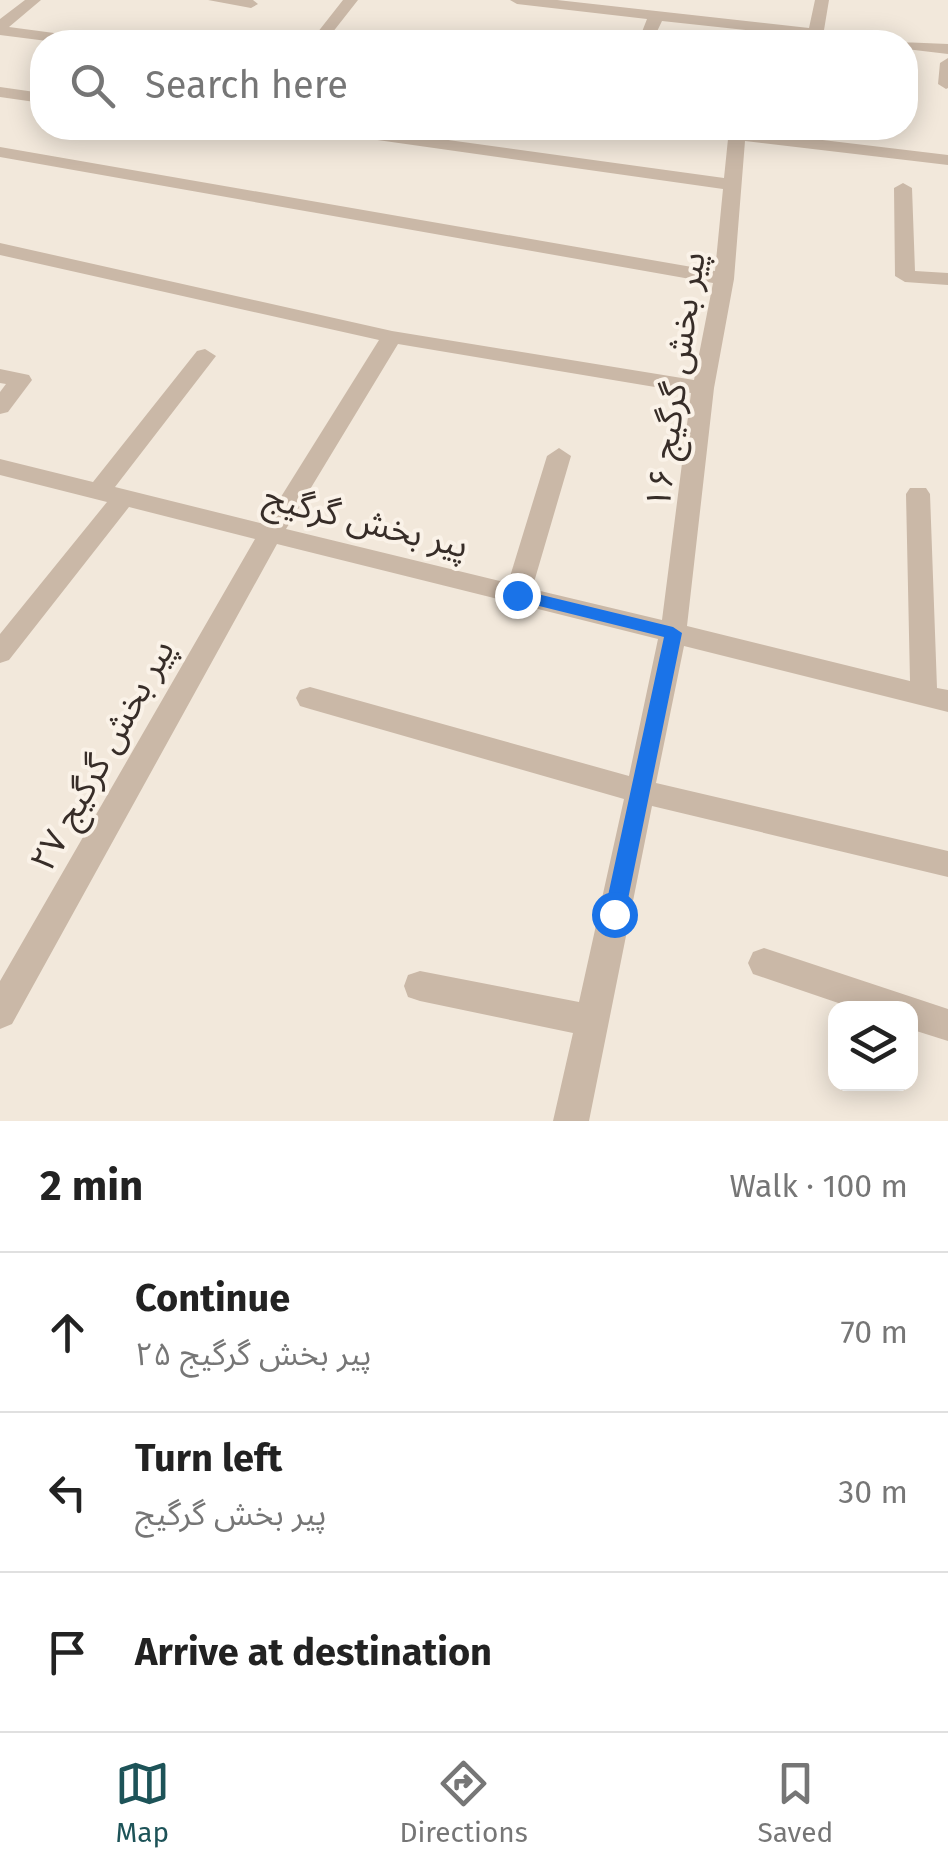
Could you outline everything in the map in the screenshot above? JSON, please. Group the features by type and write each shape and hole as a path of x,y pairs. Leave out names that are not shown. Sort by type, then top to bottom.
{"street":[{"path":"0,28 34,0"},
{"path":"215,0 251,4"},
{"path":"327,30 351,0"},
{"path":"517,0 624,6 656,16 780,30"},
{"path":"817,30 822,0"},
{"path":"650,30 656,16"},
{"path":"0,28 30,33"},
{"path":"918,45 948,49"},
{"path":"946,84 948,63"},
{"path":"0,92 30,96"},
{"path":"415,140 732,184"},
{"name":"پیر بخش گرگیج ۱۶","path":"571,1121 673,633 703,388 724,279 736,140"},
{"path":"806,140 948,160"},
{"path":"871,151 872,140"},
{"path":"0,152 724,279"},
{"path":"903,188 905,276 948,278"},
{"path":"0,249 392,337 703,388"},
{"name":"پیر بخش گرگیج ۲۷","path":"0,1014 270,534 392,337"},
{"path":"0,653 205,356"},
{"path":"0,407 11,378"},
{"path":"517,595 559,456"},
{"name":"پیر بخش گرگیج","path":"0,468 936,698"},
{"path":"918,494 936,698"},
{"path":"310,698 640,792 948,864"},
{"path":"764,964 877,1001"},
{"path":"420,986 592,1021"},
{"path":"918,1016 948,1026"}],"route":[{"path":"517,595 673,633 614,914"}]}
